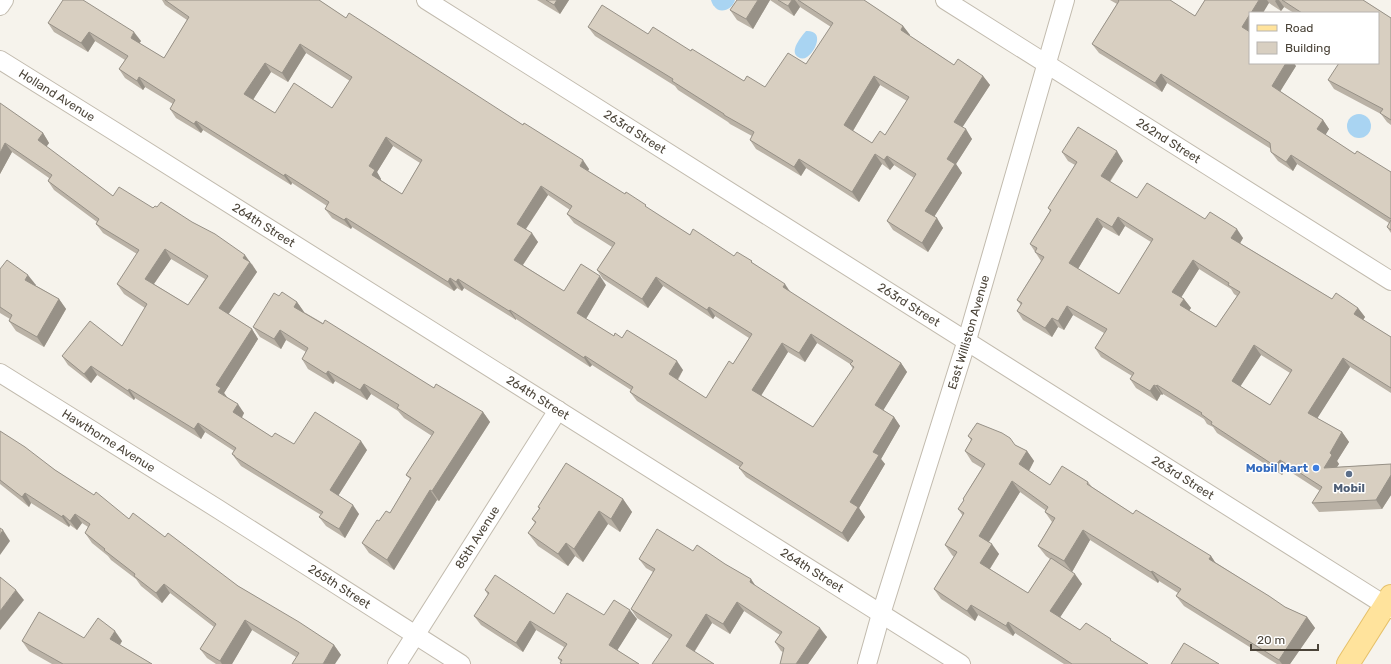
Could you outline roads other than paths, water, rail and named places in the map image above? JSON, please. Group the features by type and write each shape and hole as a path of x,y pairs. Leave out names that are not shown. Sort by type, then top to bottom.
{"main road":[{"path":"1348,664 1389,603"}],"street":[{"path":"0,6 4,0"},
{"name":"263rd Street","path":"426,0 1389,603"},
{"name":"262nd Street","path":"945,0 1391,281"},
{"name":"East Williston Avenue","path":"867,664 881,614 967,340 1065,0"},
{"name":"Holland Avenue","path":"0,60 114,131"},
{"name":"264th Street","path":"114,131 961,664"},
{"name":"Hawthorne Avenue","path":"0,373 218,509"},
{"name":"85th Avenue","path":"397,664 558,410"},
{"name":"265th Street","path":"218,509 461,664"}],"water":[{"path":"711,0 735,0 732,6 726,10 720,10 713,5"},
{"path":"806,31 815,34 817,41 816,46 810,54 806,58 801,58 796,54 795,48"},
{"path":"1359,114 1368,117 1371,126 1368,135 1359,138 1350,135 1347,126 1350,117"}],"place":[{"name":"Mobil Mart","path":"1316,468"},
{"name":"Mobil","path":"1349,474"}]}
